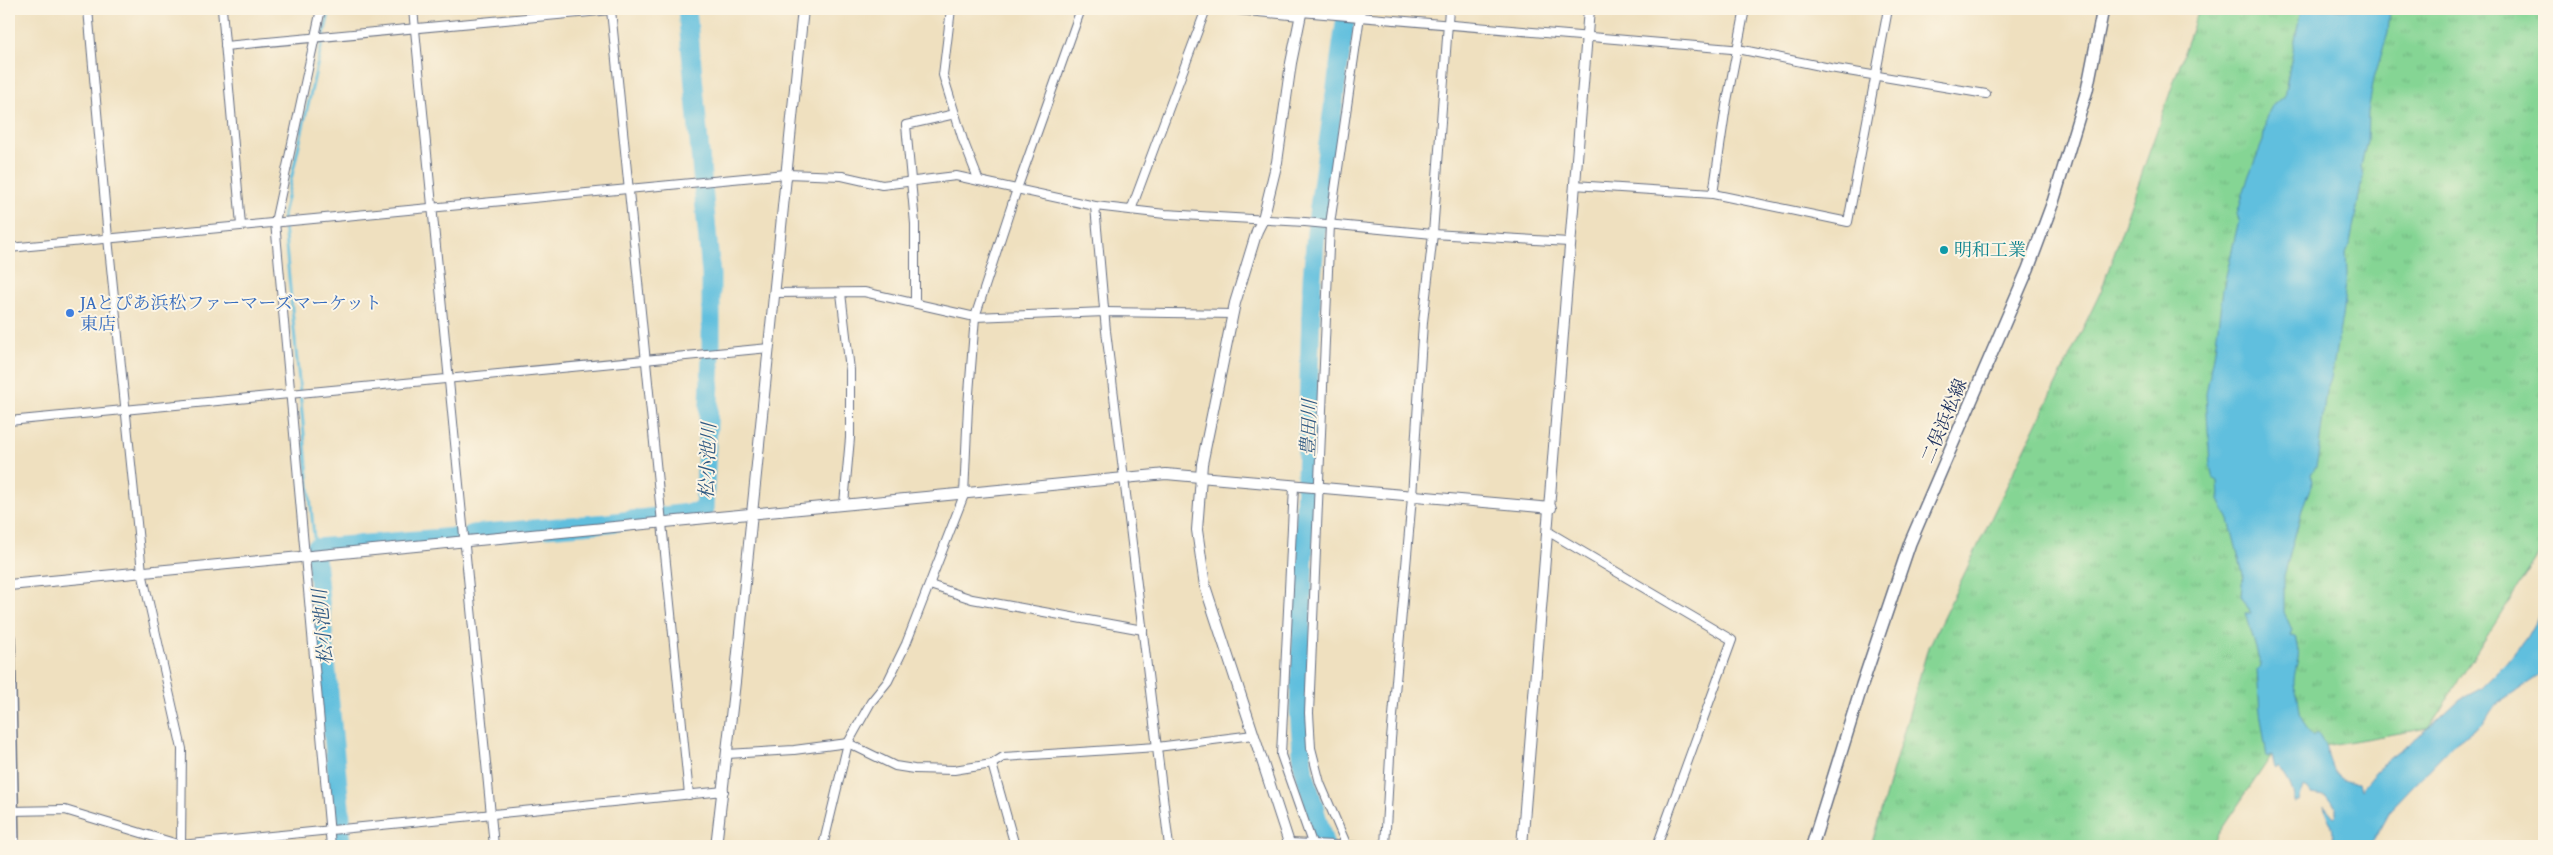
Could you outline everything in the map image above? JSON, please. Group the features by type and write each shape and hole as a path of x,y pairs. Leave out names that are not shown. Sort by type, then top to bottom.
{"main road":[{"name":"二俣浜松線","path":"1812,846 1862,685 1910,543 2028,270 2053,202 2087,90 2103,9"},
{"path":"9,638 13,846"}],"street":[{"path":"88,9 108,238 142,572 182,749 181,846"},
{"path":"222,9 241,225"},
{"path":"321,9 276,222 331,846"},
{"path":"412,9 494,846"},
{"path":"611,9 689,795"},
{"path":"225,46 621,9"},
{"path":"716,846 724,791 803,9"},
{"path":"951,9 943,75 979,180"},
{"path":"823,846 848,743 871,702 888,681 906,644 964,495 975,317 1017,188 1081,9"},
{"path":"1131,210 1206,9"},
{"path":"1228,9 1339,15 1360,14 1448,26 1587,35 1737,49 1876,76 1986,94"},
{"path":"1385,846 1391,739 1412,497 1424,322 1433,234 1449,9"},
{"path":"1522,846 1551,508 1569,242 1589,9"},
{"path":"1713,194 1745,9"},
{"path":"1574,185 1713,194 1848,222 1888,9"},
{"path":"1301,12 1290,63 1277,162 1233,314 1200,477 1197,530 1205,586 1290,844 1314,843 1358,846"},
{"path":"1344,845 1320,783 1310,748 1309,713 1330,224 1360,14"},
{"path":"915,302 915,224 906,125 955,114"},
{"path":"9,248 786,174 842,176 882,185 956,176 1095,206 1131,210 1228,219 1262,219 1330,224 1433,234 1569,242"},
{"path":"1095,206 1124,478 1169,846"},
{"path":"842,292 850,370 850,438 844,504"},
{"path":"774,293 864,292 975,317 1105,312 1233,314"},
{"path":"9,421 769,348"},
{"path":"9,585 844,504 964,495 1166,474 1296,487 1551,508"},
{"path":"1296,487 1281,756 1314,843"},
{"path":"1549,532 1732,640 1657,846"},
{"path":"930,585 972,599 1143,630"},
{"path":"727,754 794,750 848,743 895,766 914,769 954,770 992,764 1003,757 1157,747 1253,735"},
{"path":"992,764 1004,800 1014,846"},
{"path":"11,811 65,810 181,846 724,791"}],"green space":[{"path":"2199,9 2544,9 2544,546 2429,728 2272,755 2210,846 1871,846 1927,651 2101,291"}],"water":[{"path":"2301,9 2390,9 2388,33 2374,78 2368,112 2367,141 2361,166 2363,175 2350,244 2346,253 2347,274 2342,317 2331,378 2326,391 2316,467 2311,474 2313,481 2303,506 2284,576 2284,612 2292,630 2290,635 2295,636 2298,643 2294,686 2303,722 2314,736 2317,732 2322,739 2331,764 2340,778 2348,782 2359,783 2361,789 2385,762 2429,728 2460,699 2481,688 2507,662 2526,638 2544,606 2544,673 2494,706 2484,723 2450,747 2389,811 2370,846 2331,846 2333,833 2324,805 2334,817 2337,814 2337,807 2325,796 2311,794 2308,789 2303,787 2299,801 2294,802 2293,793 2287,779 2278,767 2275,769 2272,755 2267,757 2260,712 2257,670 2261,666 2246,613 2251,613 2241,596 2243,574 2229,520 2219,499 2218,481 2213,478 2210,466 2206,393 2214,356 2223,289 2239,220 2237,214 2249,175 2263,141 2266,118 2272,106 2284,97"}],"waterway":[{"path":"315,548 283,215 330,9"},
{"name":"松小池川","path":"687,9 711,275 711,347"},
{"name":"豊田川","path":"1325,846 1303,767 1299,710 1312,278 1317,221 1347,9"},
{"name":"松小池川","path":"472,534 607,523 704,511 711,358"},
{"name":"松小池川","path":"341,846 341,817 315,548 456,537"}],"place":[{"name":"明和工業","path":"1944,250"},
{"name":"JAとぴあ浜松ファーマーズマーケット 東店","path":"70,313"}]}
